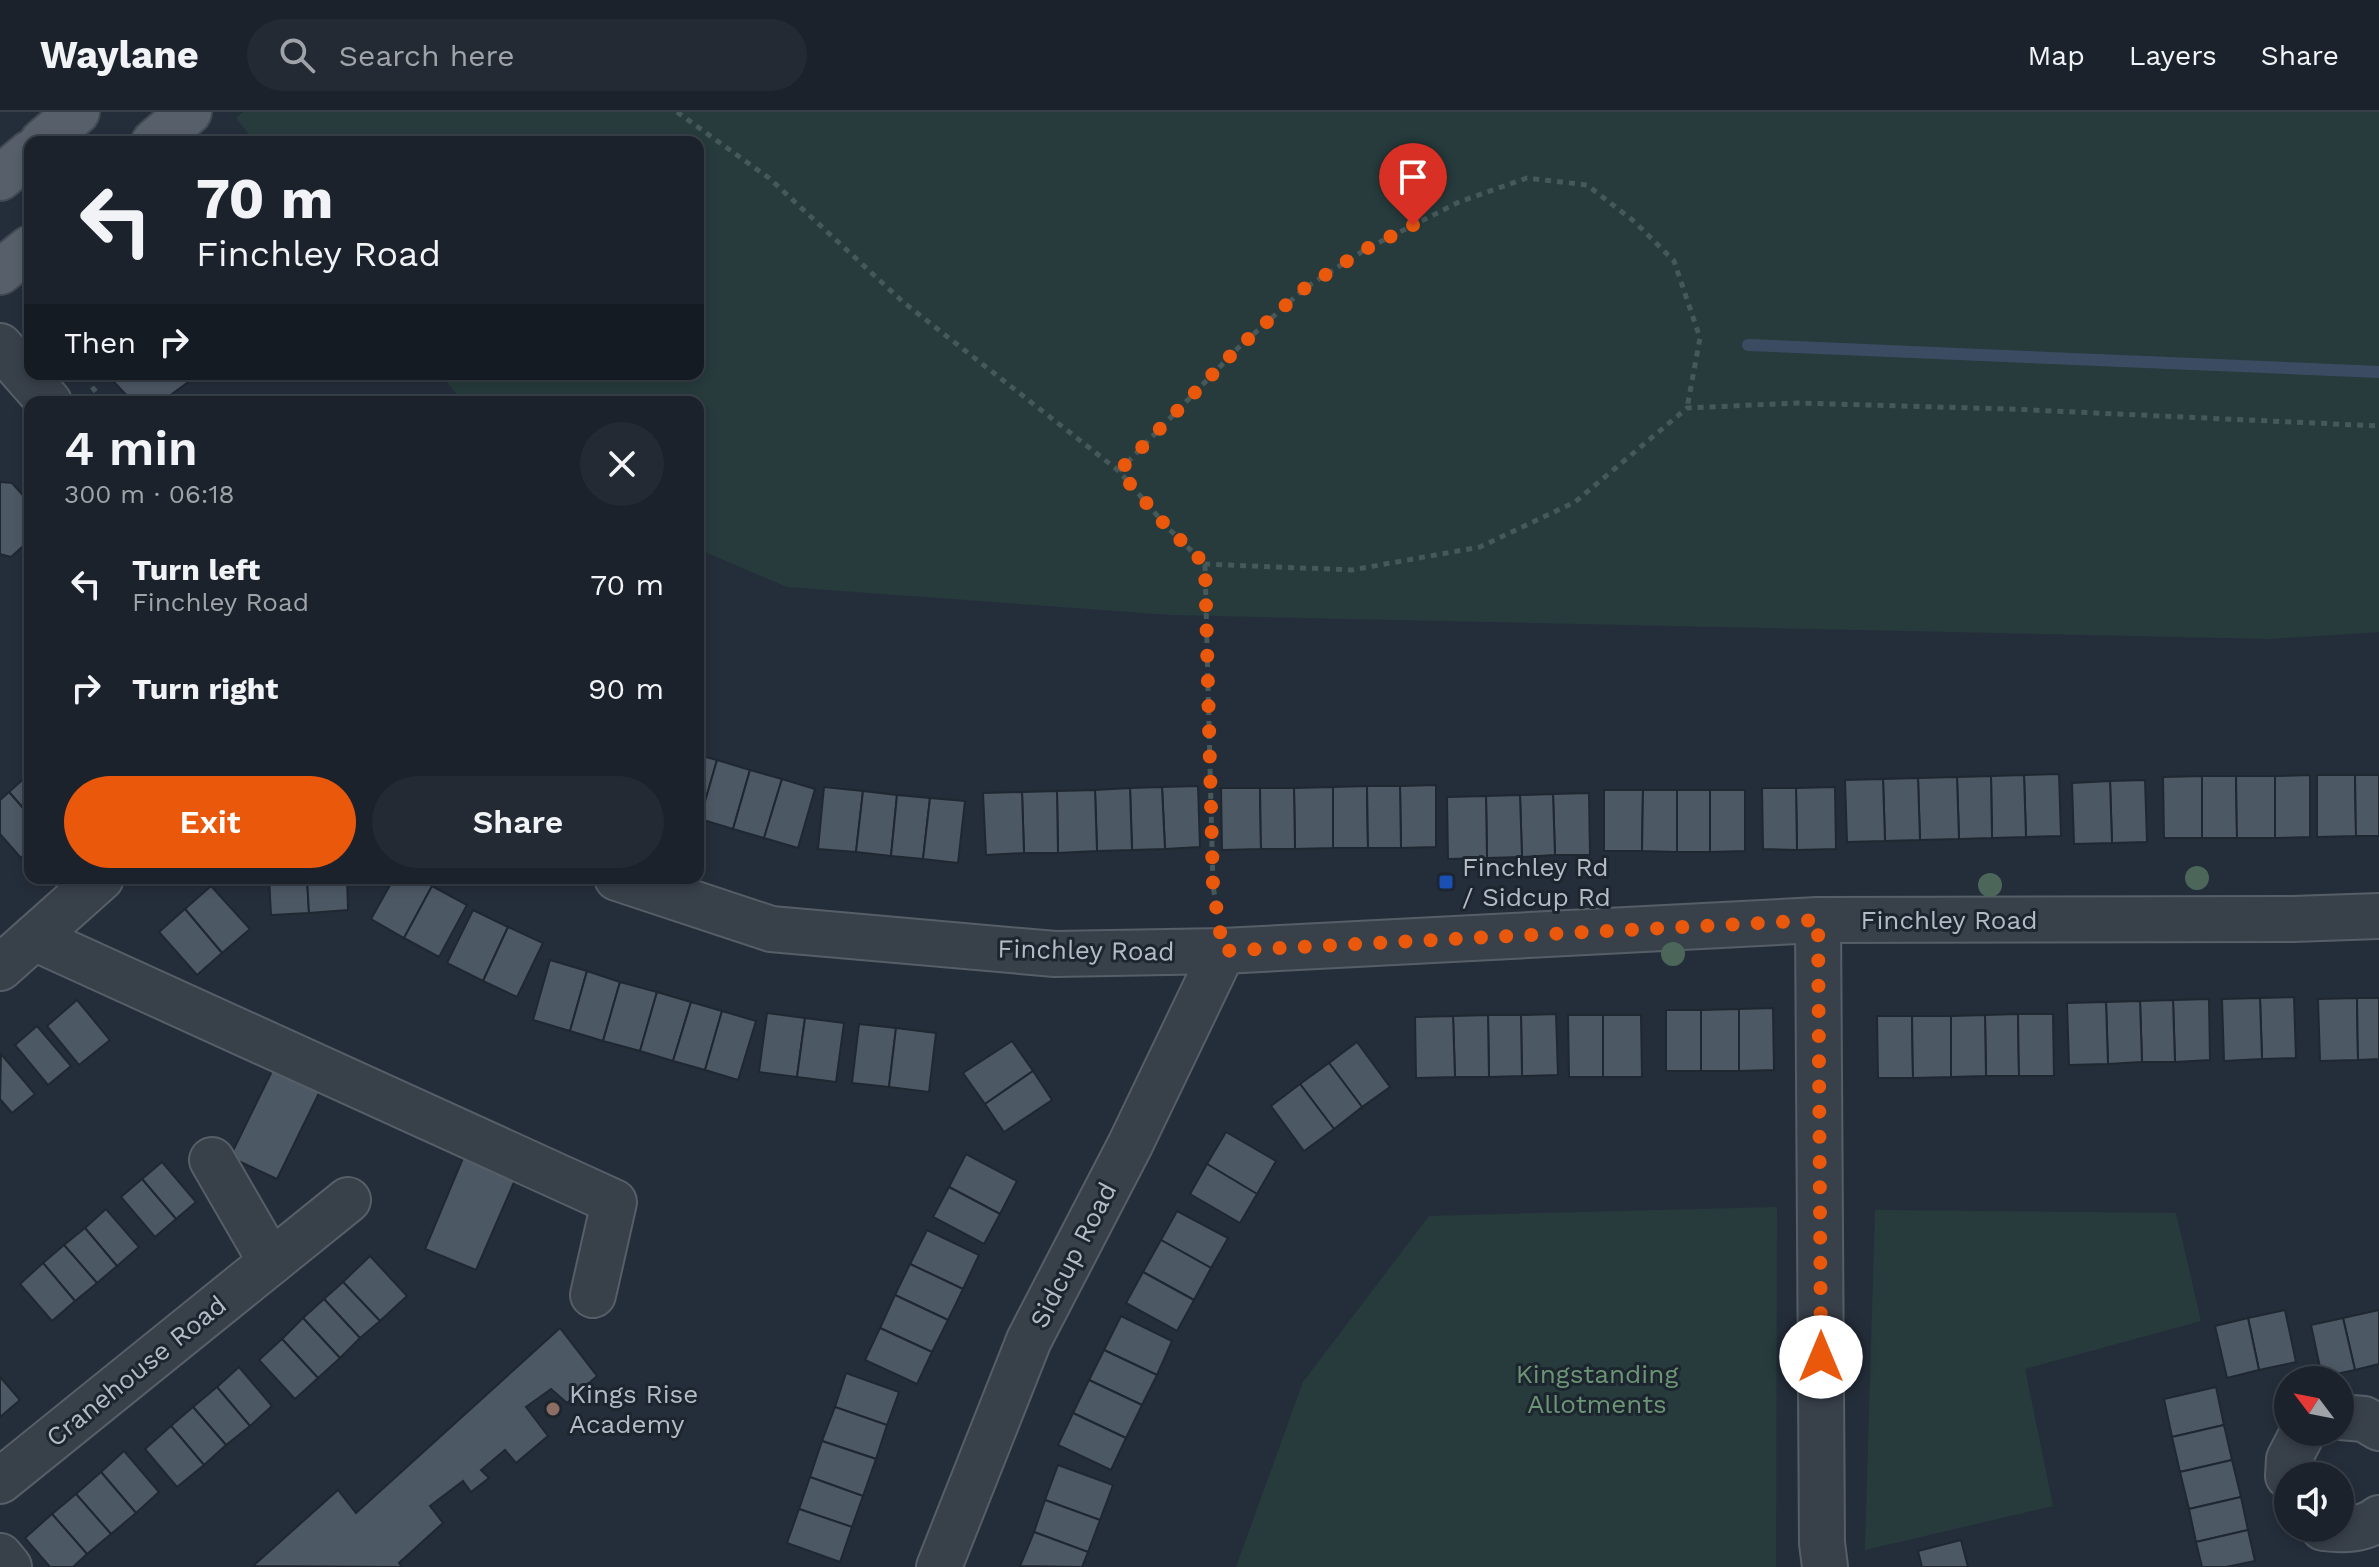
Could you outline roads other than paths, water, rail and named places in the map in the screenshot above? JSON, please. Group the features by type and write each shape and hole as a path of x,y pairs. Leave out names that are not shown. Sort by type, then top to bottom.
{"main road":[{"path":"49,136 77,112"},
{"path":"161,136 189,112"},
{"path":"0,178 24,158"},
{"path":"0,272 24,253"}],"street":[{"path":"0,346 24,373"},
{"path":"30,380 44,396"},
{"path":"0,968 94,884"},
{"name":"Finchley Road","path":"635,884 771,929 1055,954 1223,951 1818,920 2379,916"},
{"path":"1818,920 1822,1527 1825,1567"},
{"path":"34,938 614,1202 593,1295"},
{"name":"Sidcup Road","path":"939,1567 1029,1340 1130,1145 1223,951"},
{"path":"212,1160 271,1262"},
{"name":"Cranehouse Road","path":"0,1481 348,1200"},
{"path":"2354,1418 2364,1419 2379,1428"},
{"path":"2354,1529 2372,1524 2379,1518"},
{"path":"0,1556 9,1567"}],"waterway":[{"path":"1748,345 2379,372"}],"place":[{"name":"Finchley Rd / Sidcup Rd","path":"1446,882"},
{"name":"Kings Rise Academy","path":"553,1409"}],"park label":[{"name":"Kingstanding Allotments","path":"1597,1389"}]}
